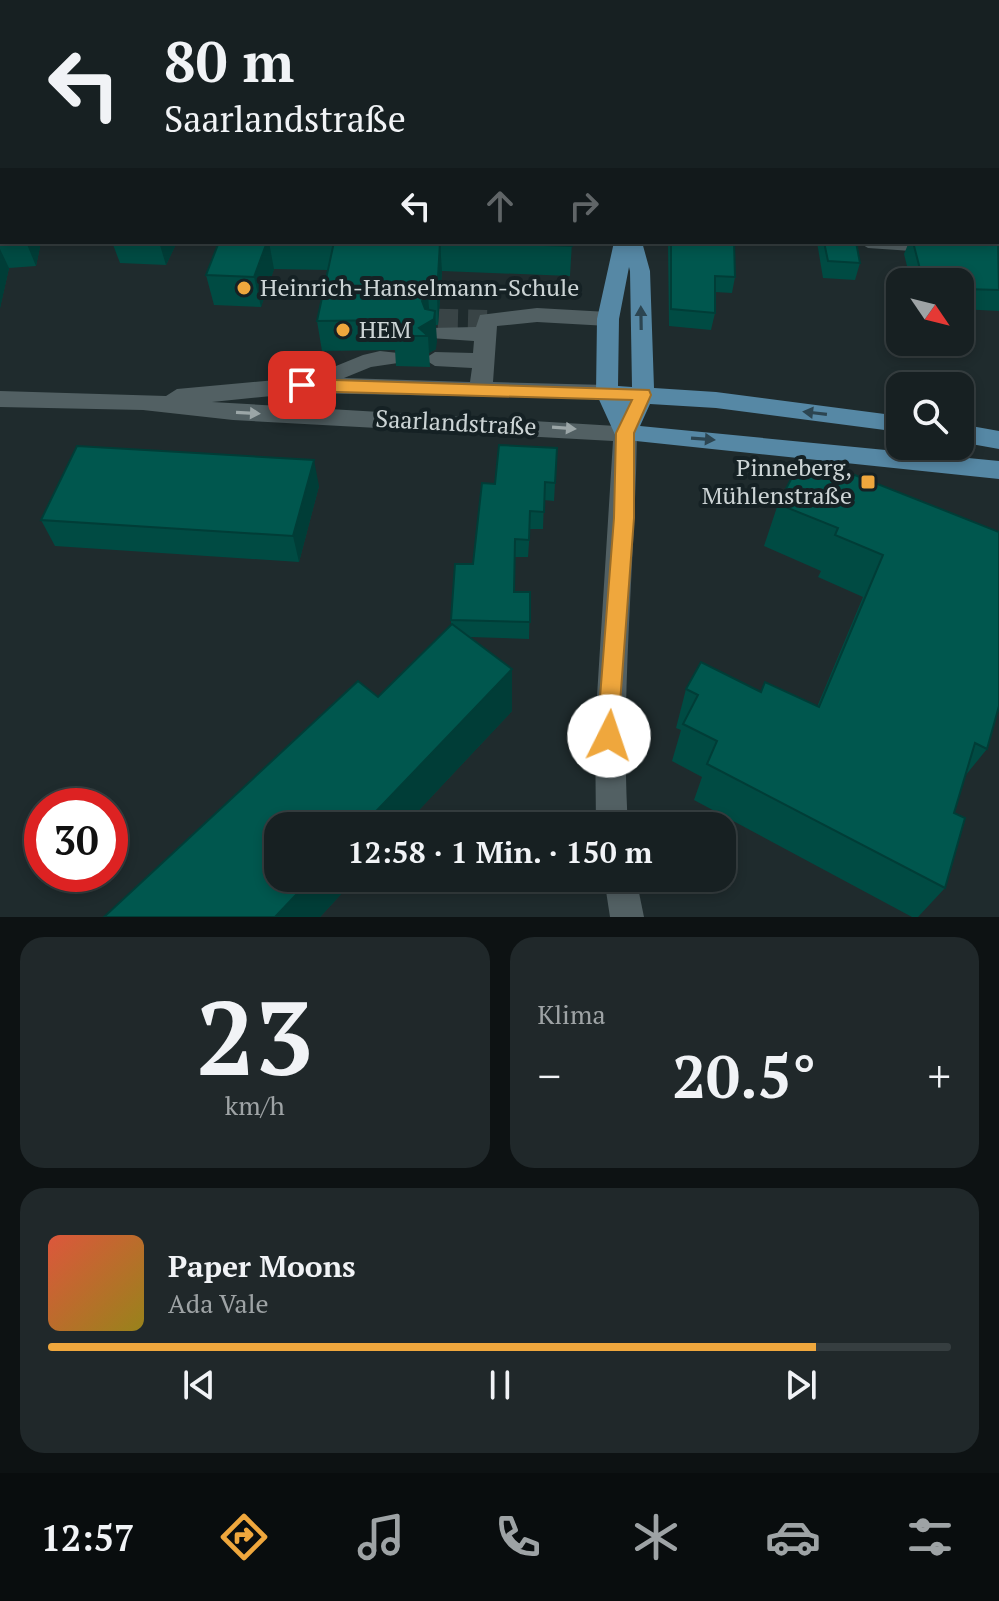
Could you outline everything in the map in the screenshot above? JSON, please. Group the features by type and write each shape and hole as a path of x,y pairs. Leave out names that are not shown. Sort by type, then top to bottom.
{"main road":[{"path":"624,244 608,319 607,393 625,433"},
{"path":"625,433 643,395 640,271 633,244"},
{"path":"607,393 886,422"},
{"path":"625,433 999,470"},
{"path":"974,436 999,440"}],"street":[{"path":"897,244 999,251"},
{"path":"481,388 487,320 537,315 608,319"},
{"path":"437,346 485,347"},
{"path":"302,385 347,370 369,358 390,358"},
{"name":"Saarlandstraße","path":"143,402 242,388 302,385 607,393"},
{"name":"Saarlandstraße","path":"0,399 143,402 233,412 625,433"},
{"path":"612,812 609,736 624,518 625,433"},
{"path":"623,892 627,917"}],"building":[{"path":"218,244 266,244 254,277 206,275"},
{"path":"334,244 440,244 437,295 428,295 422,301 425,309 435,311 434,319 419,328 428,336 393,336 401,329 395,320 317,321"},
{"path":"516,244 572,244 572,246"},
{"path":"671,244 734,244 735,277 715,276 715,313 671,309"},
{"path":"824,244 856,244 860,263 828,261"},
{"path":"914,244 998,244 999,290 974,289 974,268 920,268"},
{"path":"499,445 557,448 555,483 545,482 544,512 530,511 529,540 515,539 514,592 530,592 530,622 451,620 455,564 473,564 482,483 495,484"},
{"path":"77,446 314,460 293,536 41,520"},
{"path":"798,466 826,477 832,466 999,532 999,706 987,749 975,743 954,813 965,818 945,888 707,764 717,741 683,724 698,695 686,689 701,662 761,692 765,682 819,707 883,555 835,535 838,528 778,504"},
{"path":"452,624 512,669 375,812 264,812 264,892 299,892 275,917 104,917 358,681 378,697"}],"tunnel":[{"path":"408,318 487,320"}],"place":[{"name":"Heinrich-Hanselmann-Schule","path":"244,288"},
{"name":"HEM","path":"343,330"},
{"name":"Pinneberg, Mühlenstraße","path":"868,482"}],"route":[{"path":"302,385 643,395 625,433 624,518 609,736"}]}
